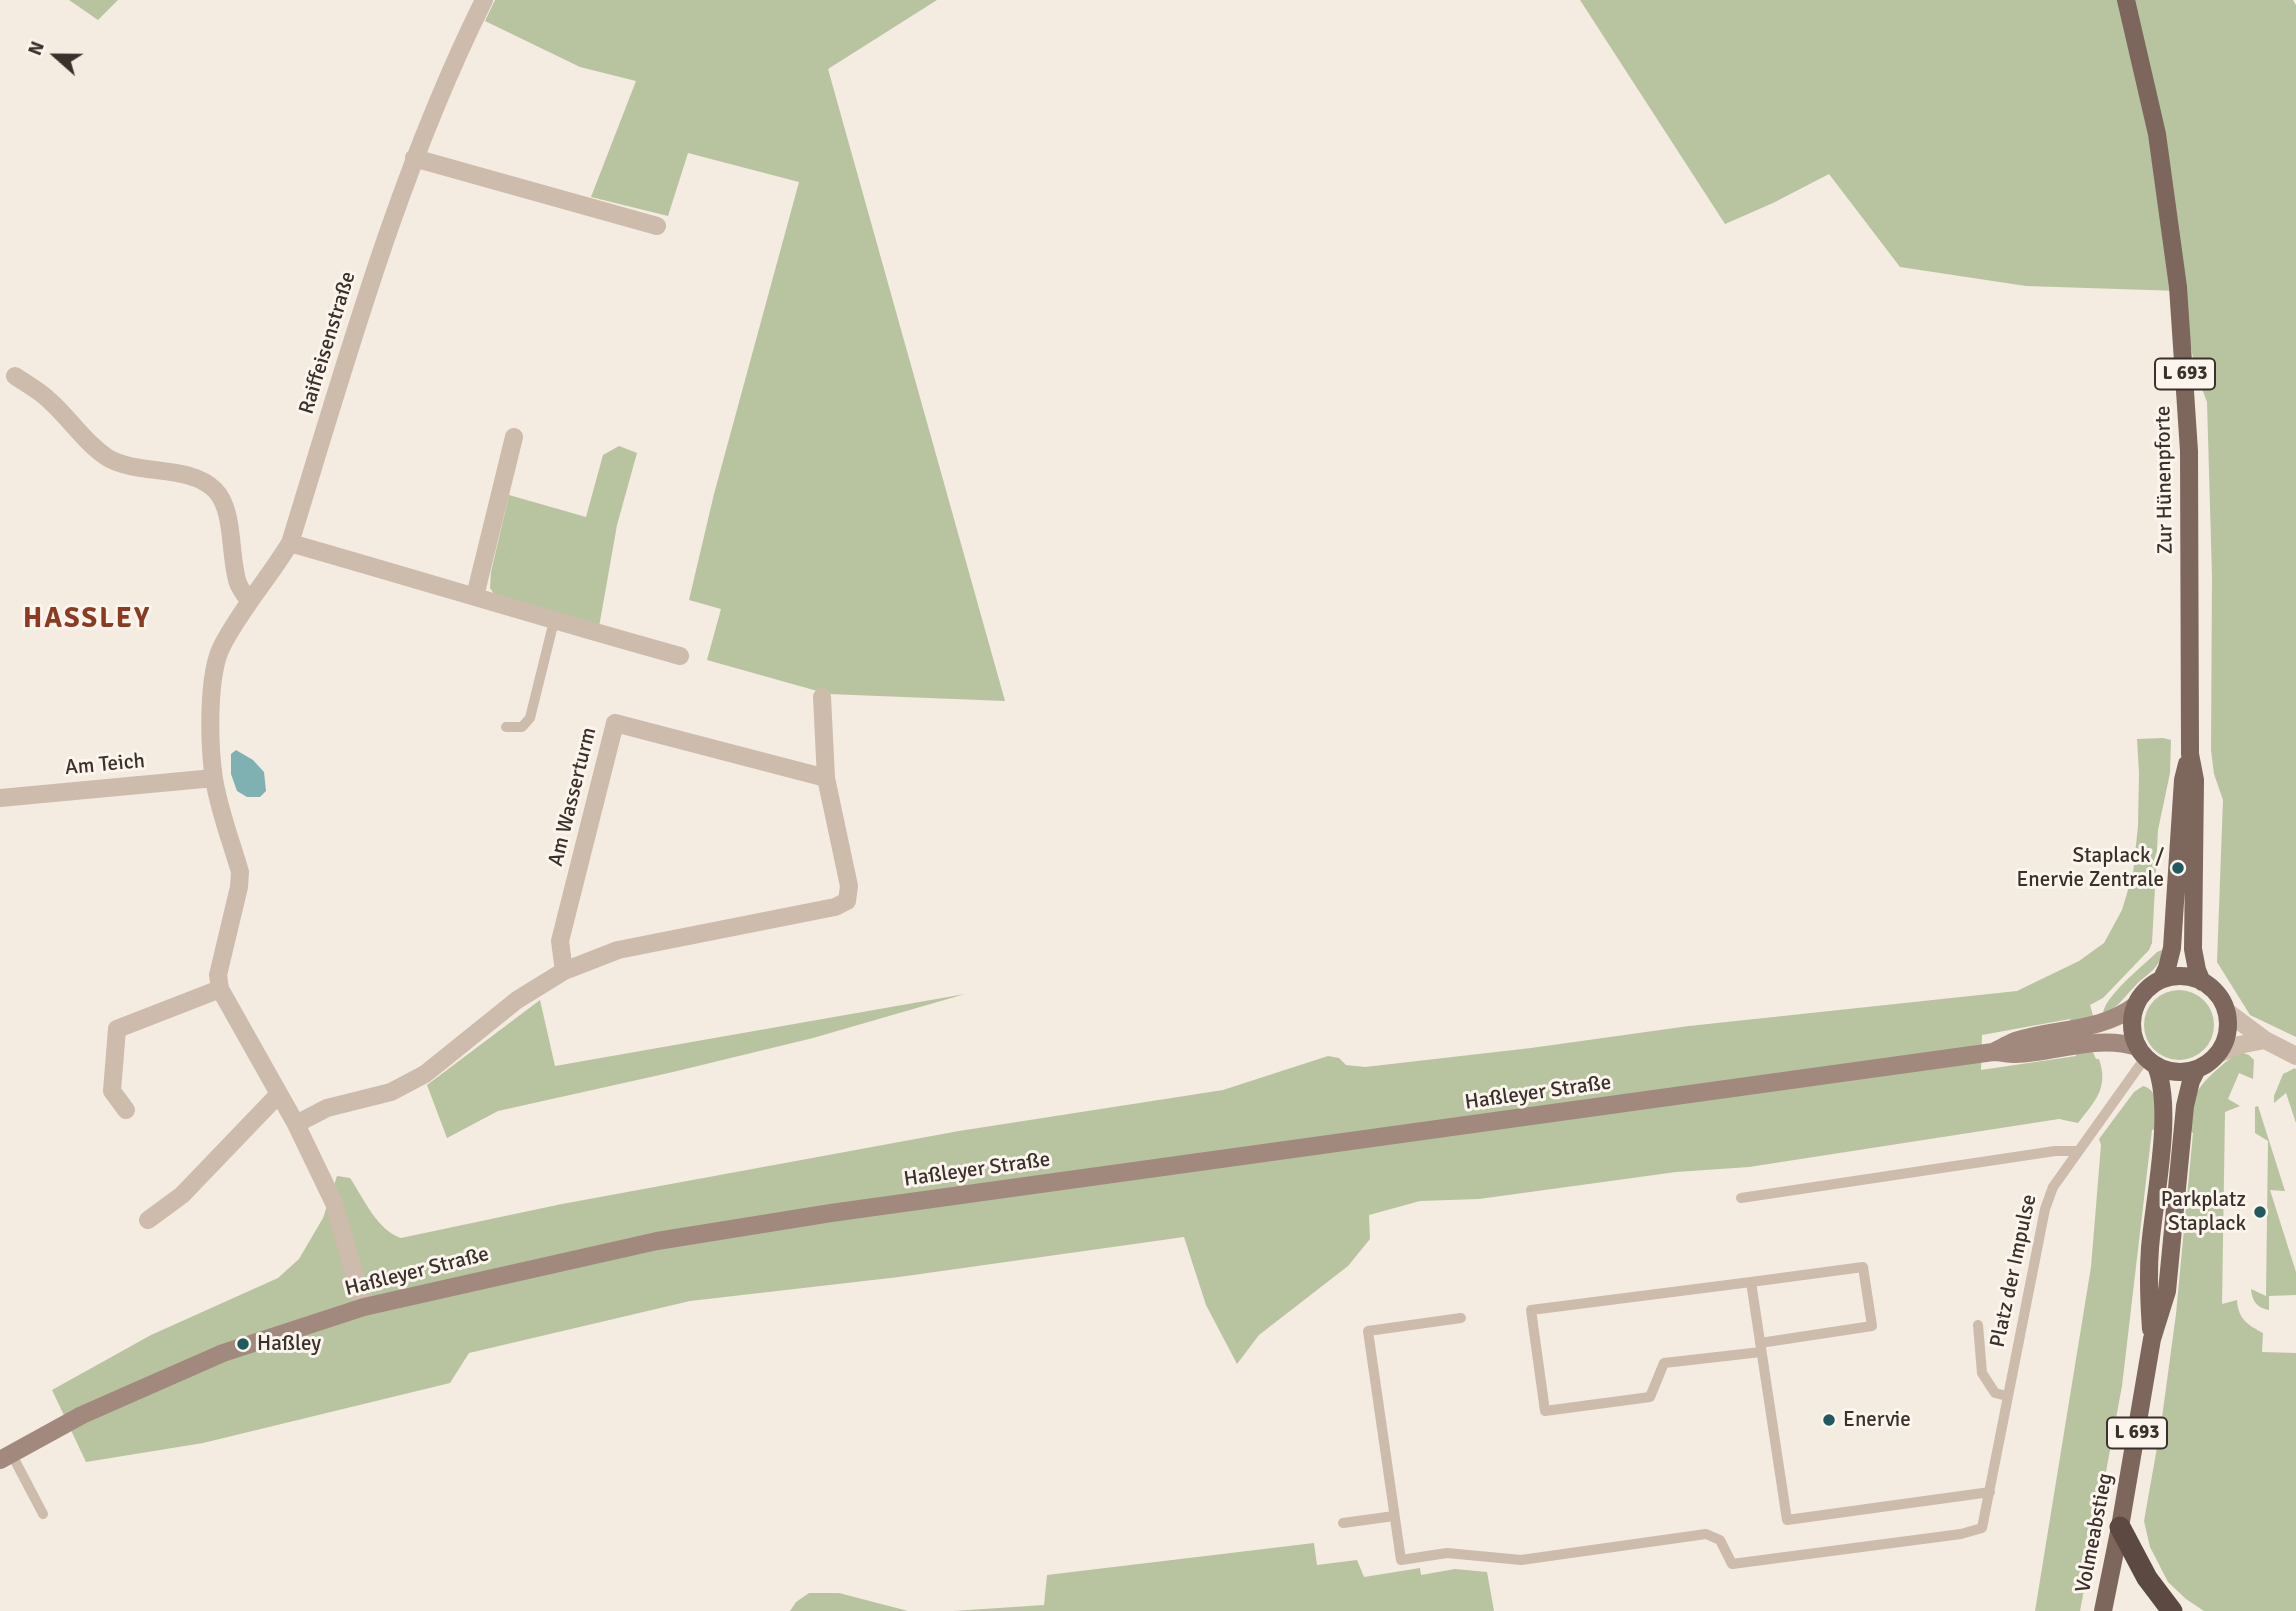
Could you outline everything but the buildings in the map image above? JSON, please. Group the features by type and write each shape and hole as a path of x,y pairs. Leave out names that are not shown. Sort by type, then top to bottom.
{"highway":[{"path":"2120,1527 2147,1578 2172,1611"}],"main road":[{"name":"Zur Hünenpforte","path":"2126,0 2157,134 2182,328 2189,451 2190,754 2195,780 2193,949 2202,982"},
{"name":"Zur Hünenpforte","path":"2161,980 2172,948 2183,780 2190,754"},
{"path":"2182,977 2202,982 2217,994 2225,1011 2227,1033 2217,1054 2208,1063 2183,1072 2169,1071 2146,1057 2132,1026 2136,1005 2146,990 2161,980 2182,977"},
{"name":"Haßleyer Straße","path":"1993,1052 2015,1041 2101,1024 2122,1016 2136,1005"},
{"name":"Haßleyer Straße","path":"5,1457 82,1415 223,1353 364,1307 619,1249 831,1213 1993,1052 2015,1054 2103,1042 2124,1043 2146,1057"},
{"name":"Volmeabstieg","path":"2146,1057 2161,1080 2163,1124 2148,1289 2152,1339"},
{"name":"Volmeabstieg","path":"2103,1611 2152,1339 2166,1290 2185,1106 2197,1069"}],"street":[{"name":"Raiffeisenstraße","path":"220,989 218,975 239,887 240,872 214,778 210,705 213,675 221,648 290,543 369,286 414,158 448,74 484,0"},
{"path":"414,158 657,226"},
{"path":"15,376 49,400 87,441 108,458 134,468 169,472 198,480 214,489 224,503 238,584 250,601"},
{"path":"475,596 514,437"},
{"path":"290,543 680,656"},
{"path":"296,1124 327,1108 391,1092 425,1074 517,1000 565,971 618,950 835,907 847,901 849,886 826,778 822,697"},
{"name":"Am Wasserturm","path":"565,971 560,941 615,723 826,778"},
{"name":"Am Teich","path":"0,798 214,778"},
{"path":"126,1110 112,1091 117,1029 220,989 296,1124 334,1203 364,1307"},
{"path":"2225,1011 2265,1040 2296,1056"},
{"path":"2217,1054 2239,1045 2265,1040"},
{"path":"148,1220 182,1195 278,1095"}],"lane":[{"path":"506,727 522,727 530,718 554,621"},
{"name":"Platz der Impulse","path":"1394,1516 1401,1560 1447,1553 1521,1560 1706,1534 1720,1540 1732,1564 1961,1534 1982,1528 2045,1209 2053,1187 2076,1151 2146,1057"},
{"path":"1741,1198 2055,1151 2076,1151"},
{"path":"1863,1267 1872,1326 1664,1363 1650,1397 1545,1411 1531,1310 1751,1282 1863,1267"},
{"path":"1751,1282 1787,1520 1990,1492"},
{"path":"1343,1523 1394,1516 1368,1331 1461,1318"},
{"name":"Platz der Impulse","path":"1978,1325 1982,1373 1995,1393 2007,1396"},
{"path":"5,1457 43,1514"}],"green space":[{"path":"69,0 118,0 98,20"},
{"path":"495,0 937,0 828,69 1005,701 828,694 707,660 721,609 689,600 714,494 799,182 688,153 668,216 591,197 636,81 580,67 485,21"},
{"path":"1580,0 2293,0 2296,5 2296,1037 2250,1015 2217,962 2223,800 2214,774 2211,750 2212,576 2207,402 2196,373 2180,291 2026,286 1900,267 1829,174 1725,224"},
{"path":"619,446 637,453 617,525 599,627 496,597 490,588 491,572 509,495 586,517 603,455"},
{"path":"2137,739 2171,740 2170,773 2158,830 2152,943 2149,950 2103,998 2090,1005 2094,1019 2071,1023 2070,1019 1982,1035 1981,1070 2076,1056 2076,1053 2092,1050 2102,1069 2101,1086 2095,1101 2078,1123 2059,1119 1749,1167 1676,1172 1479,1199 1420,1201 1369,1215 1370,1239 1348,1266 1259,1335 1237,1364 1206,1305 1184,1237 899,1277 690,1301 469,1353 450,1383 203,1443 86,1462 52,1390 151,1335 278,1278 299,1259 323,1218 337,1176 350,1178 378,1221 392,1234 401,1238 562,1204 959,1131 1223,1090 1328,1056 1339,1058 1346,1065 1365,1067 1689,1026 2017,991 2079,961 2104,943 2122,910 2133,873 2138,826"},
{"path":"2162,950 2159,962 2153,970 2118,1005 2103,1015 2104,1008 2116,991"},
{"path":"2179,990 2204,1000 2214,1025 2204,1050 2179,1060 2154,1050 2144,1025 2154,1000"},
{"path":"965,994 813,1038 498,1111 447,1138 427,1085 540,1000 555,1066"},
{"path":"2243,1053 2254,1060 2253,1079 2239,1073 2228,1099 2240,1106 2225,1112 2222,1304 2237,1300 2239,1312 2245,1321 2263,1333 2262,1352 2296,1353 2296,1611 2204,1611 2168,1582 2150,1547 2144,1521 2161,1425 2176,1314 2193,1133 2189,1130 2192,1109 2196,1094 2204,1082 2228,1060"},
{"path":"2295,1068 2296,1123 2286,1093 2274,1103 2283,1074"},
{"path":"2143,1086 2149,1088 2155,1097 2156,1129 2152,1130 2122,1386 2080,1611 2035,1611 2091,1267 2101,1145 2099,1139 2134,1092"},
{"path":"2258,1106 2285,1191 2270,1190 2296,1272 2296,1295 2269,1296 2269,1310 2256,1303 2251,1289 2266,1296 2268,1141 2255,1133 2255,1107"},
{"path":"1314,1543 1317,1565 1357,1560 1364,1577 1420,1568 1421,1575 1455,1569 1487,1572 1494,1611 953,1611 1044,1605 1047,1575"},
{"path":"809,1593 839,1593 908,1611 790,1611 796,1602"}],"water":[{"path":"236,750 253,760 264,772 266,791 260,797 247,797 237,791 231,774 231,754"}],"place":[{"name":"Staplack / Enervie Zentrale","path":"2178,868"},
{"name":"Parkplatz Staplack","path":"2260,1212"},
{"name":"Haßley","path":"243,1344"},
{"name":"Enervie","path":"1829,1420"}],"district":[{"name":"HASSLEY","path":"87,620"}]}
